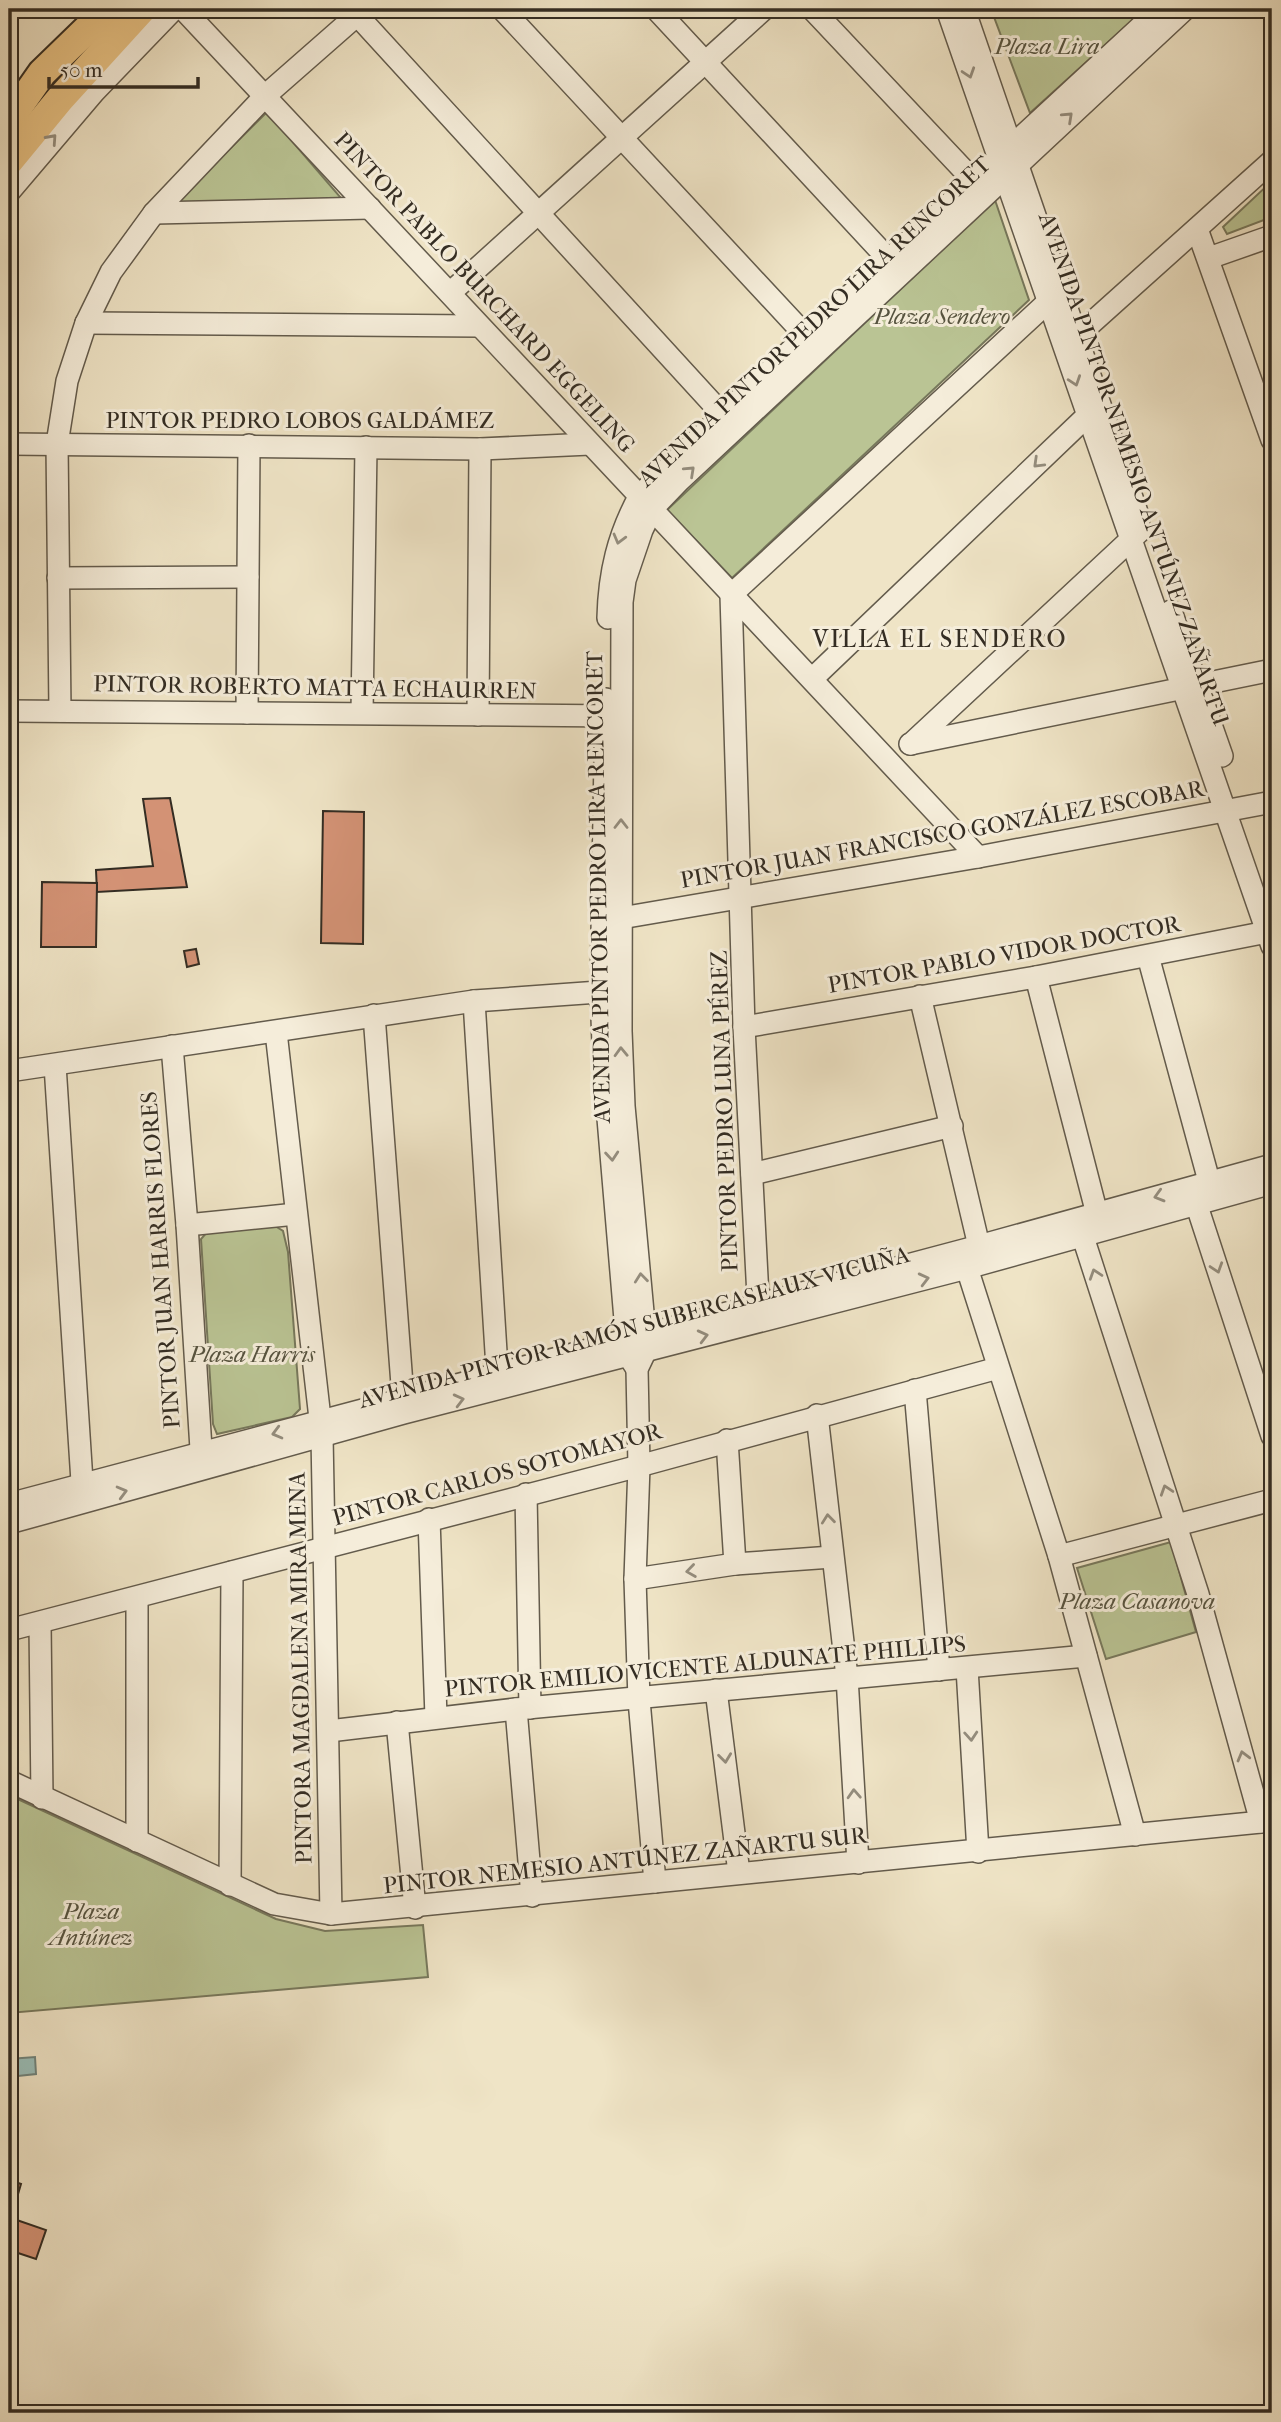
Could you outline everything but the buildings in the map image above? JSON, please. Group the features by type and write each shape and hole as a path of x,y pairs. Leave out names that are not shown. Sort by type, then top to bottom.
{"main road":[{"path":"9,123 42,73 108,9"},
{"path":"9,162 60,99 142,9"},
{"path":"9,92 42,73"},
{"path":"9,123 47,109 60,99"}],"street":[{"path":"9,192 94,92 174,9"},
{"name":"PINTOR PABLO BURCHARD EGGELING","path":"183,9 978,857"},
{"path":"502,9 806,336"},
{"path":"656,9 890,261"},
{"path":"450,293 764,9"},
{"path":"812,9 974,181"},
{"name":"AVENIDA PINTOR NEMESIO ANTÚNEZ ZAÑARTU","path":"947,9 1077,336 1137,533 1189,688 1234,809 1272,900"},
{"name":"AVENIDA PINTOR NEMESIO ANTÚNEZ ZAÑARTU","path":"964,9 1049,301 1087,416 1137,533"},
{"name":"AVENIDA PINTOR PEDRO LIRA RENCORET","path":"655,1882 639,1700 635,1579 639,1465 637,1349 604,1072 621,918 609,582 623,524 1008,162 1160,9"},
{"name":"AVENIDA PINTOR PEDRO LIRA RENCORET","path":"646,502 724,416 806,336 974,181 1008,162 1185,9"},
{"path":"60,711 57,444 67,381 86,323 111,272 154,213 266,96 361,12 724,416"},
{"path":"1077,336 1272,161"},
{"path":"154,213 370,208"},
{"path":"1197,229 1267,409 1272,440"},
{"path":"1209,258 1272,236"},
{"path":"731,595 1049,301"},
{"path":"86,323 479,326"},
{"path":"812,679 1087,416"},
{"name":"PINTOR PEDRO LOBOS GALDÁMEZ","path":"9,444 480,449 590,444"},
{"path":"247,713 249,445"},
{"path":"362,713 366,447"},
{"path":"478,715 480,449"},
{"path":"889,763 1137,533"},
{"path":"58,578 248,577"},
{"name":"PINTOR PEDRO LUNA PÉREZ","path":"731,595 744,1027 759,1312"},
{"path":"910,744 1272,670"},
{"name":"PINTOR ROBERTO MATTA ECHAURREN","path":"9,711 613,716"},
{"name":"AVENIDA PINTOR PEDRO LIRA RENCORET","path":"611,991 613,716"},
{"name":"PINTOR JUAN FRANCISCO GONZÁLEZ ESCOBAR","path":"621,918 978,857 1272,802"},
{"name":"AVENIDA PINTOR NEMESIO ANTÚNEZ ZAÑARTU","path":"1234,809 1271,936"},
{"name":"PINTOR PABLO VIDOR DOCTOR","path":"744,1027 1271,936"},
{"path":"1148,956 1209,1181 1196,1203 1272,1436"},
{"path":"1036,977 1097,1214 1083,1237 1177,1525 1266,1821"},
{"path":"9,1071 474,1001 611,991"},
{"path":"920,996 979,1246 967,1268 1059,1556 1135,1835"},
{"path":"474,1001 498,1381"},
{"path":"374,1015 403,1406"},
{"name":"PINTORA MAGDALENA MIRA MENA","path":"276,1032 320,1429 325,1546 331,1914"},
{"name":"PINTOR JUAN HARRIS FLORES","path":"172,1046 187,1225 201,1462"},
{"path":"55,1065 83,1494"},
{"path":"752,1174 952,1126"},
{"name":"AVENIDA PINTOR RAMÓN SUBERCASEAUX VICUÑA","path":"9,1523 83,1494 498,1381 637,1349 979,1246 1272,1165"},
{"name":"AVENIDA PINTOR RAMÓN SUBERCASEAUX VICUÑA","path":"759,1312 967,1268 1272,1183"},
{"path":"187,1225 296,1214"},
{"name":"PINTOR CARLOS SOTOMAYOR","path":"9,1630 998,1368"},
{"path":"915,1390 939,1670"},
{"path":"817,1415 847,1677 858,1863"},
{"path":"727,1440 735,1564"},
{"name":"AVENIDA PINTOR RAMÓN SUBERCASEAUX VICUÑA","path":"9,1504 83,1494"},
{"path":"526,1494 523,1709 532,1896"},
{"path":"1059,1556 1272,1500"},
{"path":"429,1519 436,1717"},
{"path":"635,1579 735,1564 832,1557"},
{"path":"230,1885 232,1572"},
{"path":"137,1598 137,1841"},
{"path":"40,1623 42,1798"},
{"name":"PINTOR EMILIO VICENTE ALDUNATE PHILLIPS","path":"329,1731 436,1717 1086,1656"},
{"path":"967,1668 978,1852"},
{"path":"716,1690 739,1873"},
{"path":"397,1722 415,1908"},
{"name":"PINTOR NEMESIO ANTÚNEZ ZAÑARTU SUR","path":"9,1781 274,1904 331,1914 415,1908 1266,1821"}],"green space":[{"name":"Plaza Lira","path":"991,9 1128,9 1136,17 1030,113"},
{"path":"267,112 341,198 173,205"},
{"path":"1272,181 1272,217 1227,234 1223,227"},
{"name":"Plaza Sendero","path":"995,200 1029,300 732,578 667,510"},
{"name":"Plaza Harris","path":"275,1226 283,1231 288,1252 300,1409 292,1417 217,1434 213,1424 201,1239 208,1231"},
{"name":"Plaza Casanova","path":"1171,1542 1196,1632 1106,1659 1077,1568"},
{"name":"Plaza Antúnez","path":"9,1795 276,1919 325,1931 423,1925 428,1977 9,2013"}],"water":[{"path":"35,2057 36,2074 9,2077 9,2059"}],"district":[{"name":"VILLA EL SENDERO","path":"940,639"}]}
